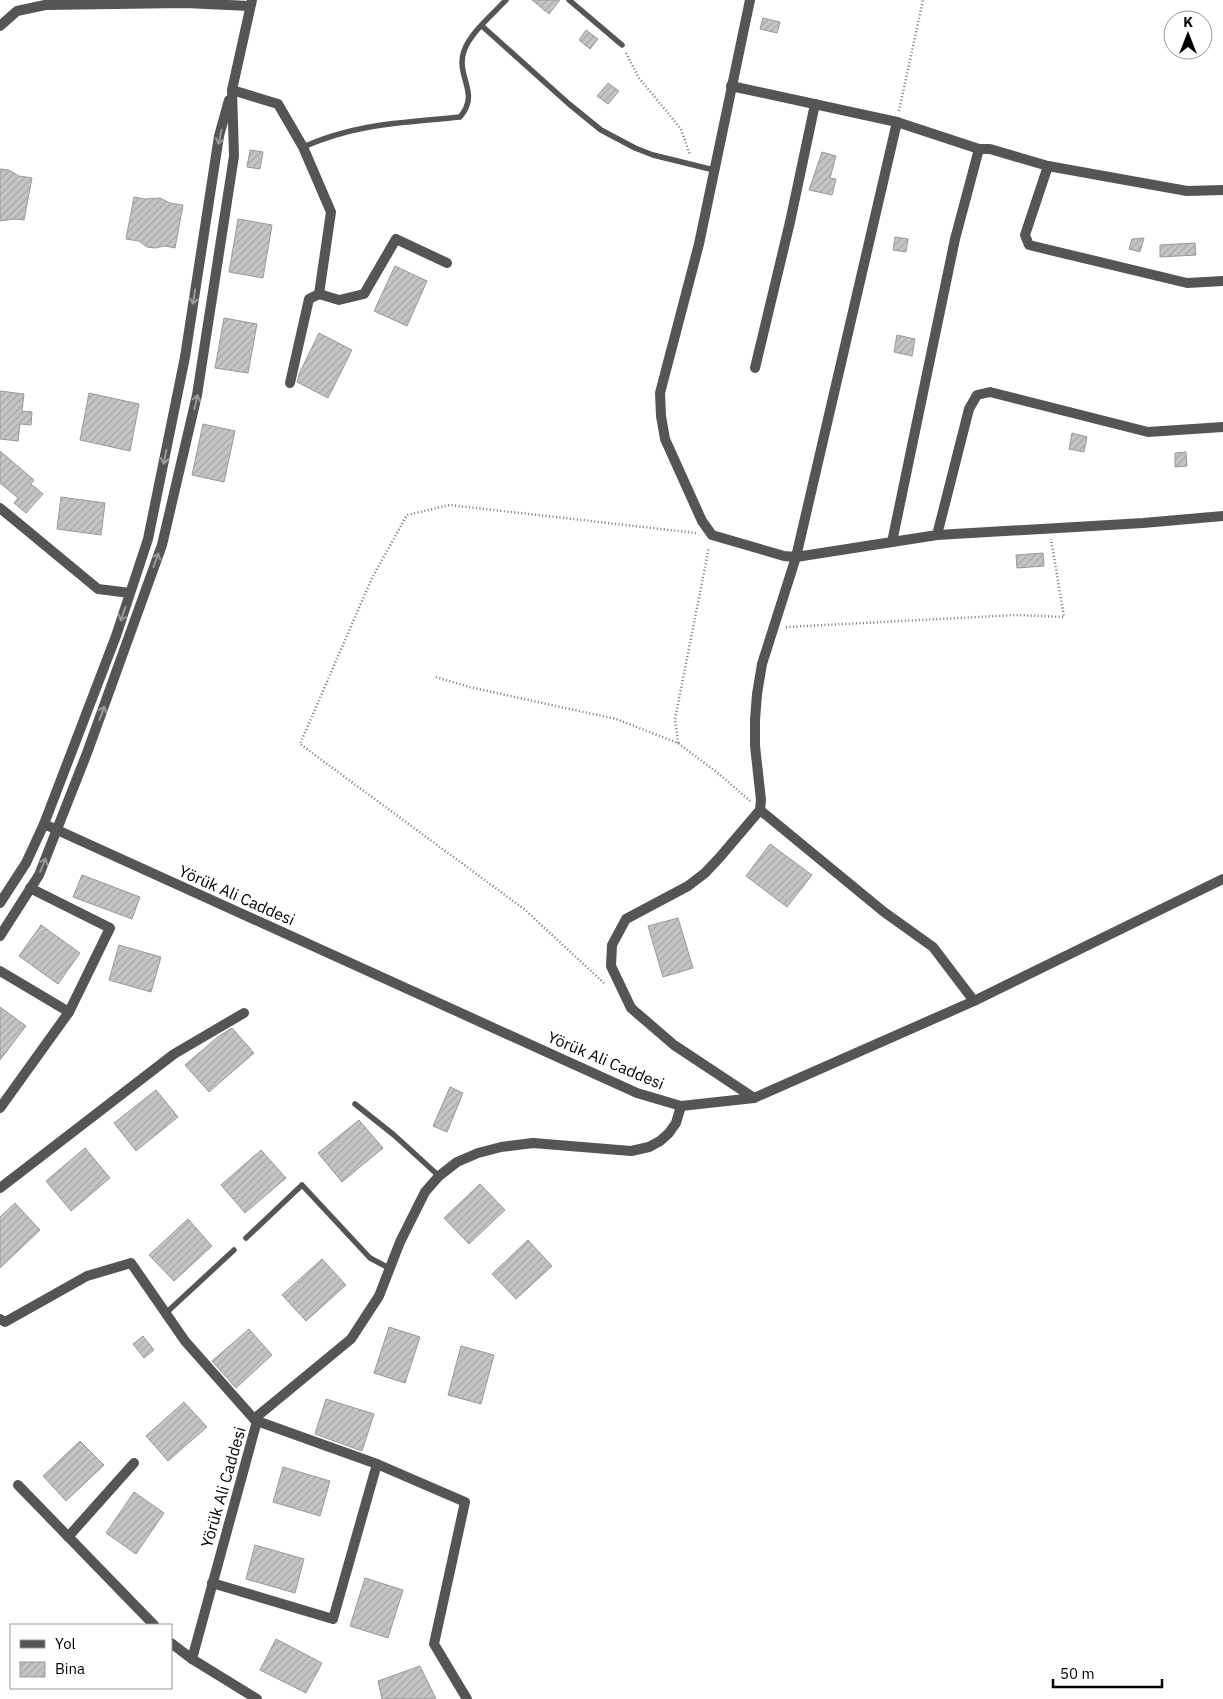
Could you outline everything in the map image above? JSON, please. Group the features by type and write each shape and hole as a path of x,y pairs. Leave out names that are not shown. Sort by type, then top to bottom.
{"street":[{"path":"750,0 699,244 660,393 665,439 702,522 712,535 784,556 796,557 937,535 1143,523 1223,516"},
{"path":"0,26 18,11 45,5 251,3 232,90 219,136 185,357 148,539 116,636 44,824 26,863 0,903"},
{"path":"731,86 897,122 979,149 990,149 1048,166 1187,191 1223,190"},
{"path":"232,90 278,104 303,147 331,212 319,294"},
{"path":"0,936 39,875 87,753 162,545 197,395 234,156 232,90"},
{"path":"754,368 790,222 814,104"},
{"path":"754,1098 674,1045 631,1008 611,966 611,954 614,939 626,920 688,886 705,873 760,810 761,800 755,720 762,664 796,557 897,122"},
{"path":"892,542 955,239 979,149"},
{"path":"1048,166 1025,235 1029,245 1187,283 1223,281"},
{"path":"290,383 309,299 319,294 339,300 364,294 396,239 447,263"},
{"path":"937,535 969,409 977,395 990,392 1148,432 1223,426"},
{"path":"0,508 98,589 130,593"},
{"path":"760,810 884,912 933,947 974,1002"},
{"name":"Yörük Ali Caddesi","path":"44,824 637,1093 681,1106 676,1123 669,1133 649,1147 631,1151 534,1144 501,1147 478,1153 457,1162 439,1176 425,1192 411,1217 379,1296 351,1339 256,1420 192,1659"},
{"path":"681,1106 754,1098 974,1002 1223,879"},
{"path":"0,1108 69,1012 110,928 30,888"},
{"path":"0,971 69,1012"},
{"path":"0,1188 174,1054 244,1013"},
{"path":"0,1319 5,1322 87,1276 130,1263 185,1341 256,1420 377,1464 465,1502 434,1644 467,1699"},
{"path":"68,1537 134,1463"},
{"path":"212,1583 333,1619 377,1464"},
{"path":"18,1485 153,1624"},
{"path":"172,1644 192,1659 257,1699"}],"lane":[{"path":"303,147 323,138 366,126 460,117 465,111 469,97 462,71 463,56 467,43 506,0"},
{"path":"569,0 622,45"},
{"path":"482,26 569,104 602,130 635,148 653,155 714,170"},
{"path":"355,1104 394,1135 439,1176"},
{"path":"246,1238 302,1185 370,1258 389,1268"},
{"path":"166,1313 234,1250"}],"path":[{"path":"897,122 923,0"},
{"path":"622,45 639,78 681,129 687,142 691,164"},
{"path":"610,988 524,909 300,744 372,578 407,515 450,505 712,535 675,719 678,743"},
{"path":"772,628 1016,615 1064,617 1050,529"},
{"path":"436,677 469,687 616,719 678,743 720,774 760,810"}],"building":[{"path":"532,0 560,0 549,14"},
{"path":"763,18 780,22 777,33 760,29"},
{"path":"586,30 598,39 590,49 579,40"},
{"path":"608,83 619,91 608,104 597,96"},
{"path":"250,150 263,152 260,169 247,167"},
{"path":"822,152 836,156 830,178 836,179 832,195 809,190"},
{"path":"0,169 9,170 19,176 32,178 24,220 0,221"},
{"path":"134,197 145,199 160,198 170,203 183,205 175,248 165,246 147,247 139,241 126,239"},
{"path":"238,219 272,225 263,278 229,272"},
{"path":"895,237 908,239 906,252 893,250"},
{"path":"1144,238 1140,252 1129,249 1132,239"},
{"path":"1195,243 1196,255 1160,257 1160,245"},
{"path":"395,266 427,281 407,326 374,311"},
{"path":"224,318 257,324 248,373 215,368"},
{"path":"319,333 352,350 328,398 297,382"},
{"path":"897,335 915,339 912,356 894,352"},
{"path":"0,391 24,394 22,411 32,412 31,425 20,424 18,441 0,439"},
{"path":"89,393 139,404 130,451 80,440"},
{"path":"203,424 235,431 224,482 192,475"},
{"path":"1072,433 1087,437 1084,452 1069,449"},
{"path":"0,451 34,480 31,484 43,494 26,513 14,503 18,498 0,483"},
{"path":"1186,452 1187,466 1175,467 1175,453"},
{"path":"61,497 105,503 101,535 57,529"},
{"path":"1043,553 1044,566 1017,568 1016,555"},
{"path":"770,844 812,875 787,907 746,876"},
{"path":"82,875 140,897 132,919 73,897"},
{"path":"678,918 693,968 663,977 648,926"},
{"path":"41,925 80,953 58,984 19,956"},
{"path":"119,945 161,957 151,992 109,980"},
{"path":"0,1007 26,1026 0,1060"},
{"path":"232,1028 254,1053 209,1092 185,1065 219,1036"},
{"path":"450,1087 463,1093 447,1132 433,1126"},
{"path":"156,1090 178,1117 136,1151 114,1123"},
{"path":"359,1120 383,1148 342,1182 318,1153"},
{"path":"85,1148 110,1178 71,1211 46,1181"},
{"path":"261,1150 286,1178 245,1213 221,1185"},
{"path":"480,1184 505,1210 469,1244 444,1218"},
{"path":"15,1203 40,1230 0,1268 0,1217"},
{"path":"188,1219 212,1246 174,1281 149,1255"},
{"path":"528,1240 552,1266 516,1299 492,1274"},
{"path":"322,1259 346,1285 306,1321 282,1295"},
{"path":"389,1327 420,1337 405,1383 374,1373"},
{"path":"249,1329 272,1355 236,1388 212,1361"},
{"path":"143,1336 154,1350 144,1358 133,1344"},
{"path":"461,1346 494,1355 481,1404 448,1395"},
{"path":"326,1399 374,1414 362,1451 315,1434"},
{"path":"184,1402 207,1427 168,1461 146,1436"},
{"path":"80,1441 104,1465 66,1501 43,1476"},
{"path":"283,1467 330,1481 320,1516 273,1502"},
{"path":"134,1492 164,1513 136,1554 106,1533"},
{"path":"255,1545 304,1559 295,1593 246,1579"},
{"path":"365,1578 403,1590 388,1638 350,1626"},
{"path":"276,1639 322,1663 306,1693 260,1670"},
{"path":"420,1666 436,1699 382,1699 378,1681"}]}
